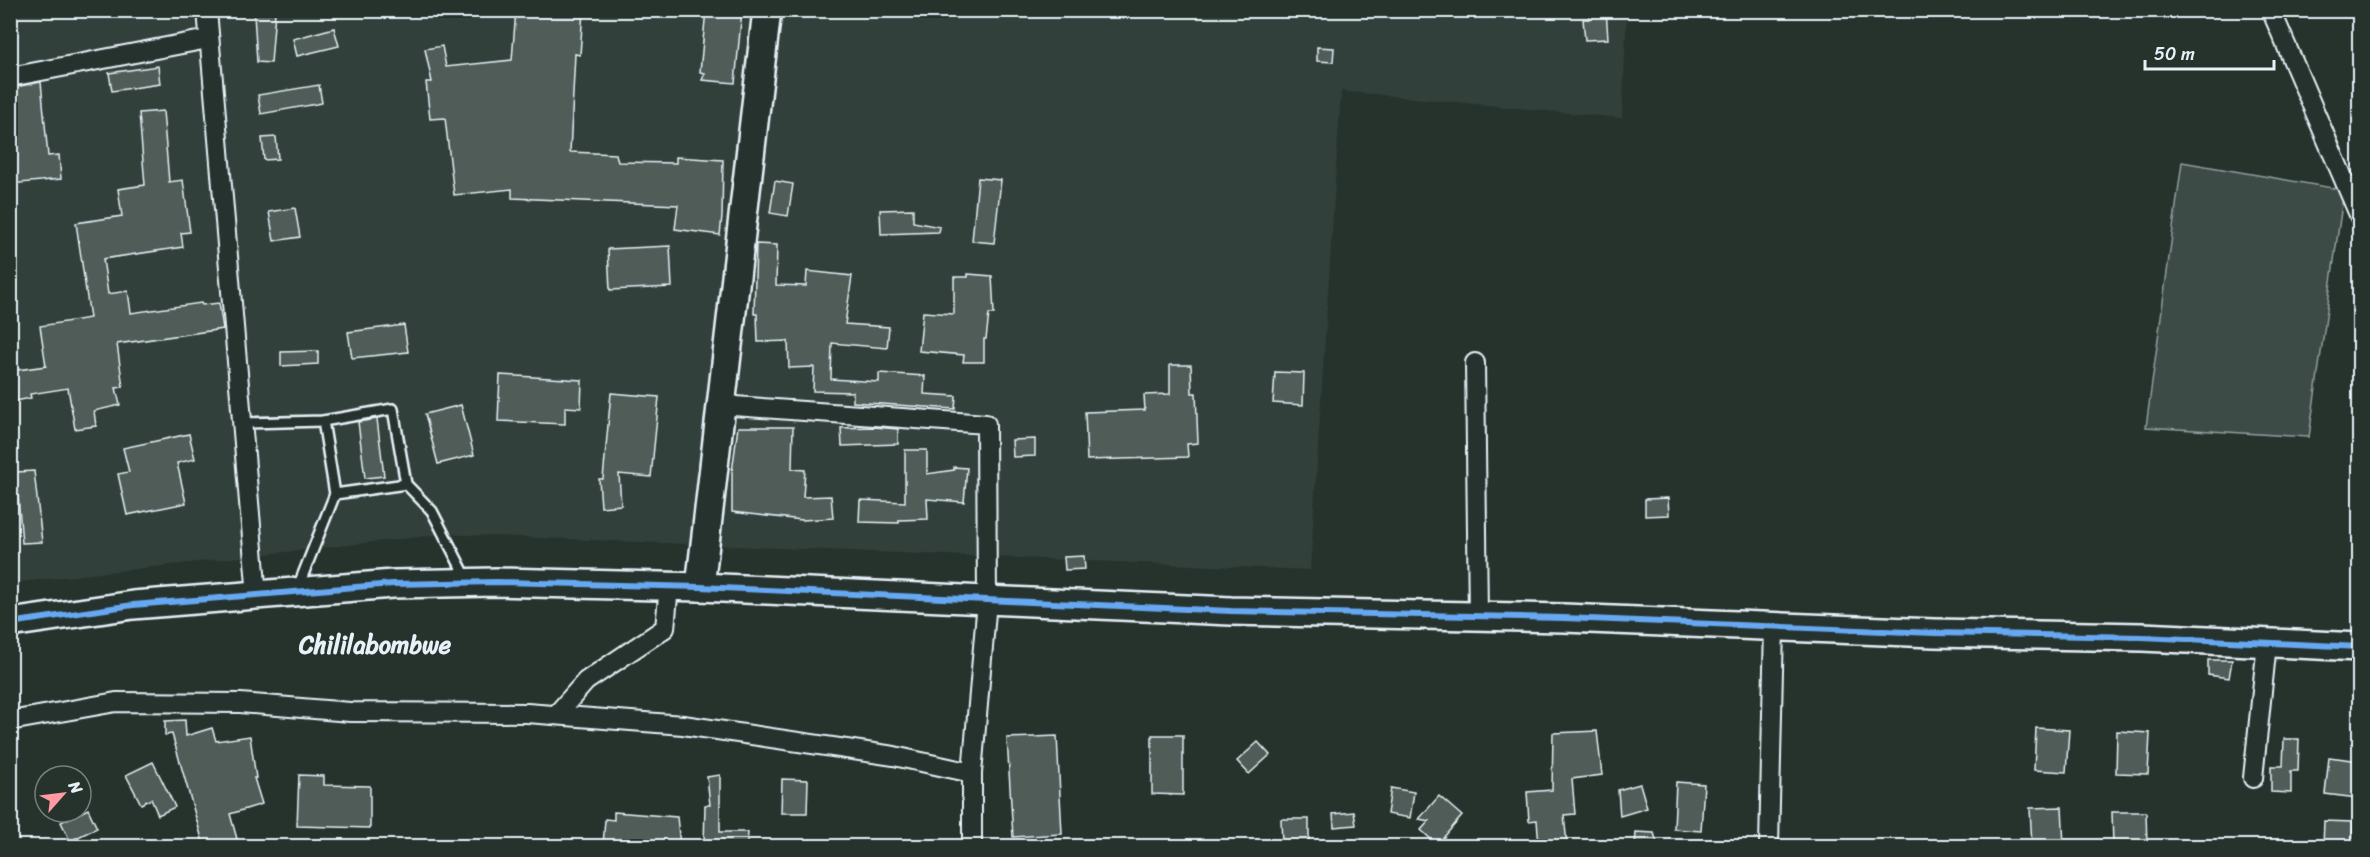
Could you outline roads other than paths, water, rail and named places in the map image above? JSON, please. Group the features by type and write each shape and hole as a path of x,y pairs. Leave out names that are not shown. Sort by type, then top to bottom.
{"street":[{"path":"207,10 257,596"},
{"path":"700,587 767,10"},
{"path":"2271,10 2360,217"},
{"path":"10,76 208,39"},
{"path":"1475,363 1478,616"},
{"path":"720,405 986,424 987,602 972,773 972,846"},
{"path":"10,623 133,605 393,584 468,582 700,587 987,602 1231,611 1478,616 2360,647"},
{"path":"556,716 593,676 665,628 669,586"},
{"path":"1769,846 1774,626"},
{"path":"2253,778 2267,643"},
{"path":"10,721 116,702 240,703 350,712 527,713 683,725 774,737 894,756 972,773"}],"lane":[{"path":"242,423 323,422 393,409 406,484 432,511 468,582"},
{"path":"296,592 335,494 323,422"},
{"path":"335,494 406,484"}],"district":[{"name":"Chililabombwe","path":"375,645"}]}
